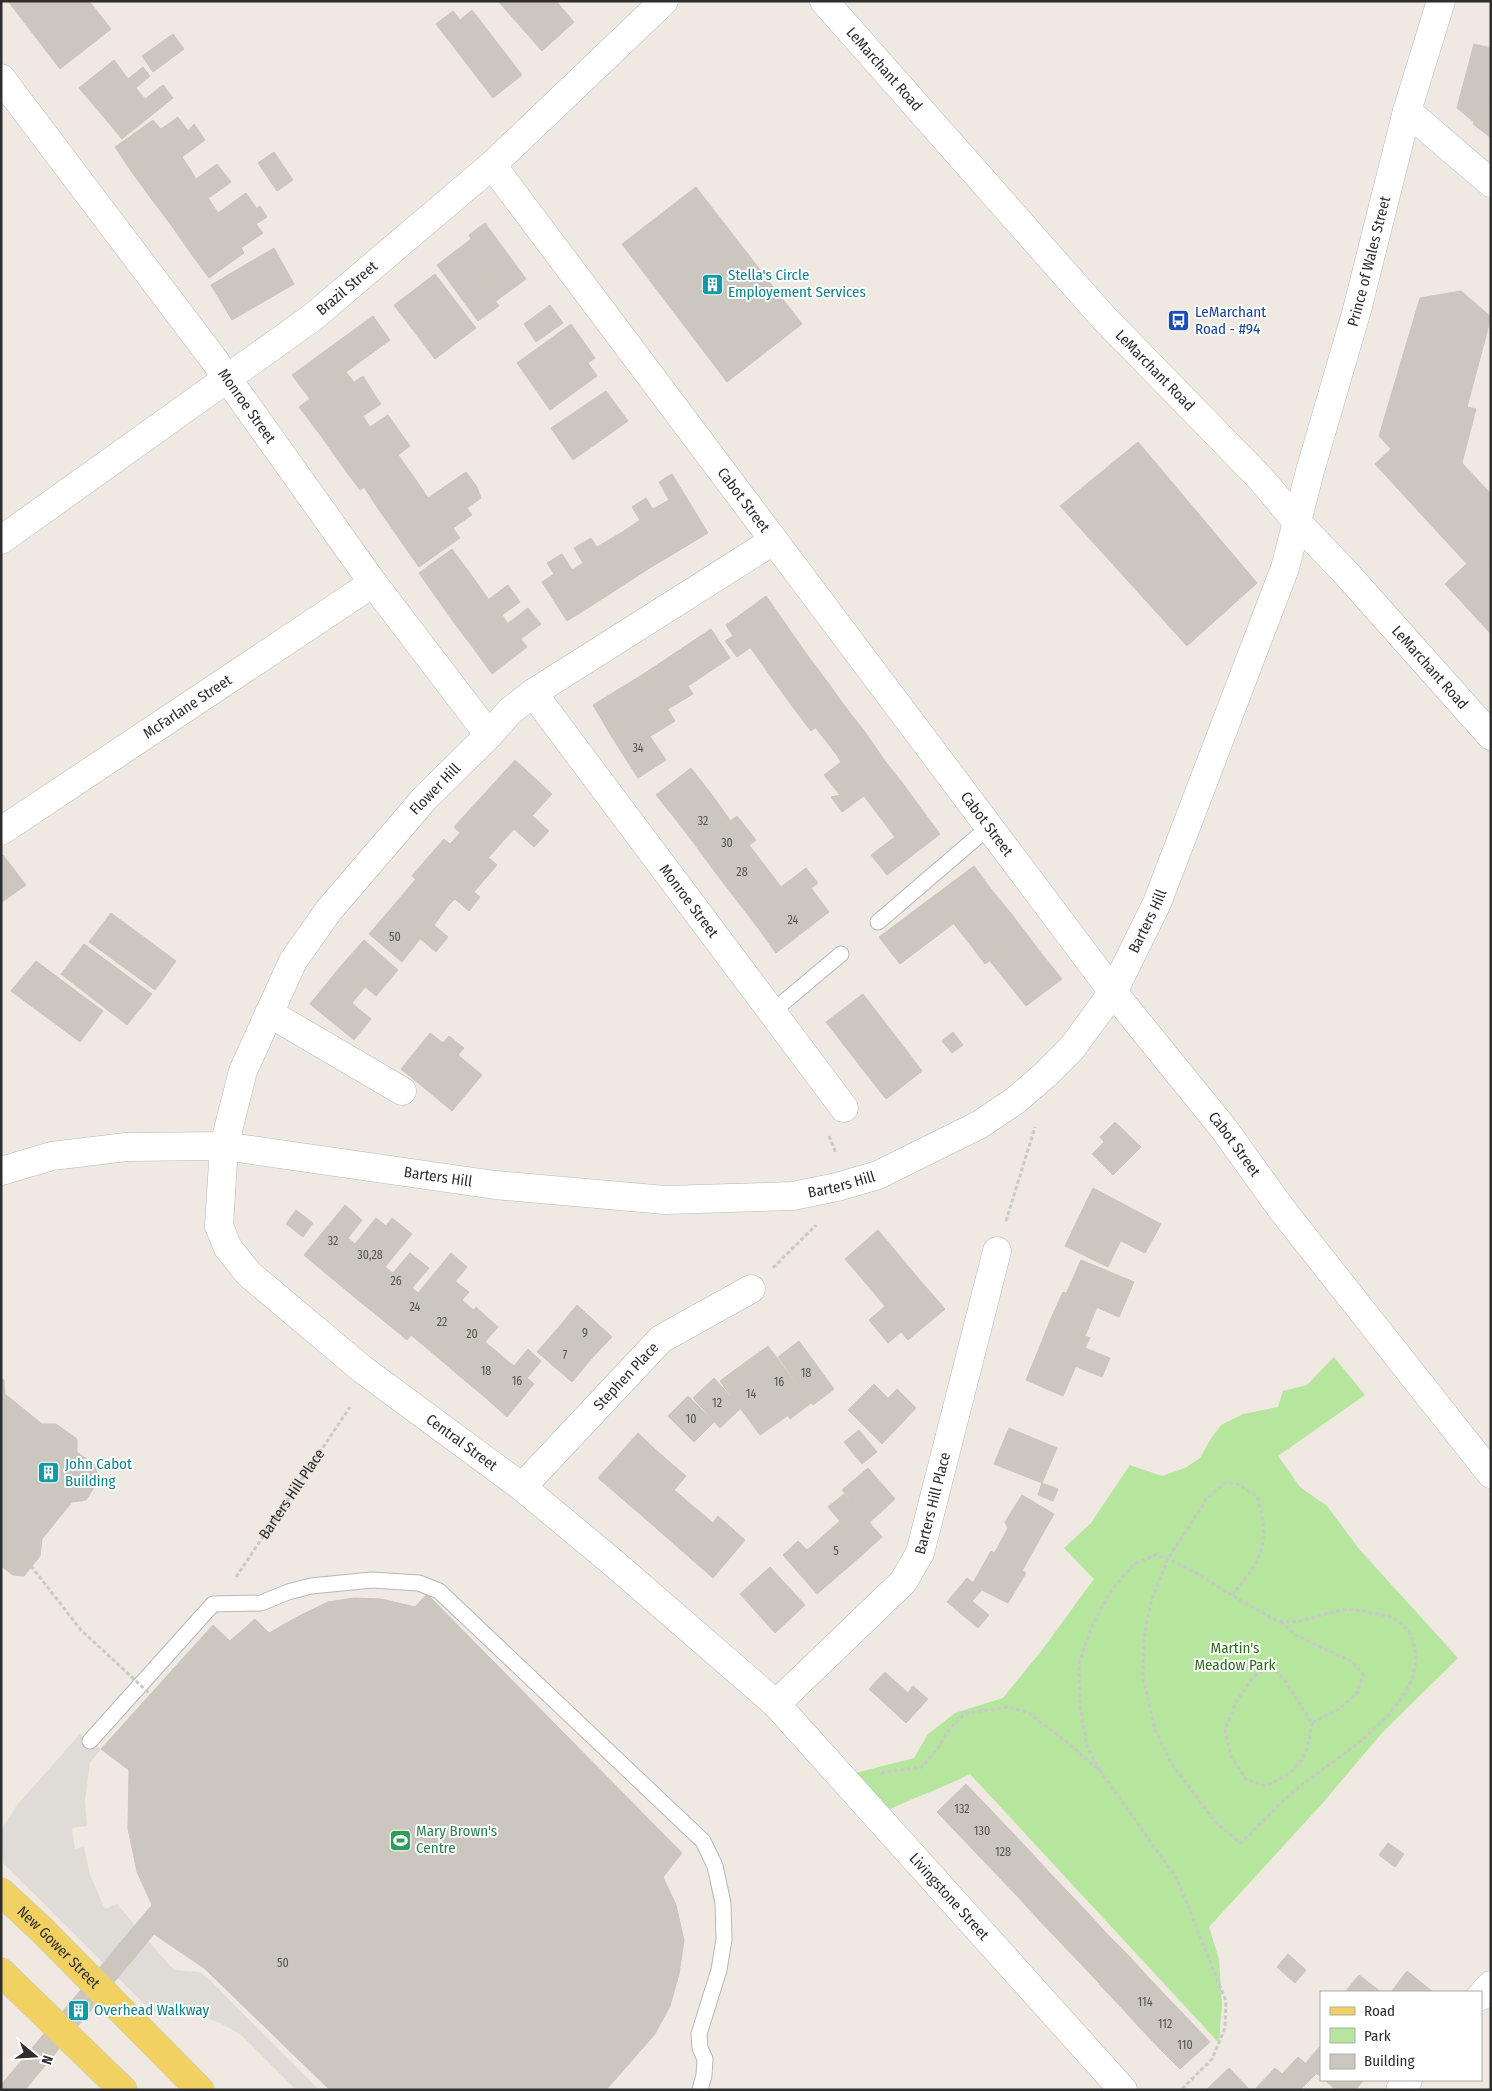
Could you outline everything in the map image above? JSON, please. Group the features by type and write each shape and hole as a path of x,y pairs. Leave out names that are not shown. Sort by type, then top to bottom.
{"main road":[{"name":"New Gower Street","path":"1,1892 41,1929 200,2090"},
{"path":"1,1972 123,2090"}],"street":[{"name":"Brazil Street","path":"1,540 313,317 492,165 664,1"},
{"name":"LeMarchant Road","path":"824,1 1103,317 1261,479 1297,522 1345,572 1491,736"},
{"name":"Prince of Wales Street","path":"1297,522 1357,310 1407,111 1440,1"},
{"name":"Monroe Street","path":"1,78 228,378 244,404 372,583 489,735"},
{"path":"1407,111 1491,183"},
{"name":"Cabot Street","path":"492,165 1113,992 1224,1129 1289,1218 1491,1474"},
{"name":"Barters Hill","path":"1,1170 52,1156 126,1147 224,1146 495,1185 665,1200 793,1196 878,1175 946,1142 979,1125 1016,1100 1072,1048 1113,992 1157,903 1285,568 1297,522"},
{"name":"Flower Hill","path":"224,1146 243,1071 292,962 329,910 425,798 489,735 509,712 533,693 773,541"},
{"name":"McFarlane Street","path":"1,831 372,583"},
{"name":"Monroe Street","path":"533,693 844,1108"},
{"path":"268,1013 402,1091"},
{"name":"Central Street","path":"224,1146 219,1226 228,1248 249,1274 362,1369 522,1487 610,1560 776,1704"},
{"name":"Barters Hill Place","path":"776,1704 903,1582 920,1553 997,1250"},
{"name":"Stephen Place","path":"522,1487 661,1339 751,1289"},
{"name":"Livingstone Street","path":"776,1704 1123,2090"},
{"path":"1482,1995 1491,1985"}],"lane":[{"path":"878,922 990,826"},
{"path":"772,1012 841,954"},
{"path":"90,1740 145,1689 213,1604 261,1603 288,1592 311,1586 372,1580 419,1583 439,1591 703,1841 715,1866 723,1904 724,1939 719,1970 699,2034 700,2048 704,2059 704,2075 700,2090"}],"path":[{"path":"844,1108 828,1133 850,1183"},
{"path":"997,1250 1035,1124"},
{"path":"751,1289 818,1223"},
{"name":"Barters Hill Place","path":"233,1580 350,1407"},
{"path":"1231,1596 1252,1572 1263,1546 1264,1519 1257,1496 1238,1484 1225,1483 1207,1498 1168,1559 1152,1598 1144,1637 1143,1678 1155,1729 1171,1763 1217,1824 1241,1843 1301,1786 1353,1746 1400,1702 1412,1676 1417,1656 1411,1632 1394,1618 1365,1611 1344,1610 1311,1619 1279,1621"},
{"path":"1181,2090 1212,2059 1226,2028 1226,2002 1177,1879 1100,1771 1087,1746 1080,1706 1079,1664 1092,1626 1111,1591 1134,1564 1156,1555 1168,1559 1231,1596 1279,1621 1299,1637 1351,1661 1363,1674 1357,1693 1339,1709 1312,1723"},
{"path":"31,1566 81,1630 145,1689"},
{"path":"1271,1666 1284,1679 1312,1723 1307,1750 1302,1760 1289,1775 1266,1786 1246,1779 1231,1756 1225,1730 1236,1702 1253,1677 1271,1666"},
{"path":"875,1774 922,1766 938,1748 950,1728 966,1713 990,1708 1009,1707 1029,1713 1100,1771"}],"green space":[{"name":"Martin's Meadow Park","path":"1334,1357 1365,1395 1278,1456 1300,1487 1327,1506 1359,1549 1458,1658 1382,1733 1321,1805 1209,1927 1219,1959 1222,2004 1219,2043 970,1774 888,1810 848,1775 914,1758 928,1734 955,1713 1003,1698 1042,1650 1094,1579 1064,1548 1091,1523 1130,1465 1162,1476 1185,1468 1200,1458 1221,1425 1243,1414 1278,1407 1283,1391 1307,1385"}],"shaded area":[{"path":"80,1734 101,1749 90,1763 85,1800 87,1826 72,1828 75,1849 84,1847 90,1875 105,1909 117,1904 170,1966 177,1970 199,1972 209,1979 319,2090 296,2090 241,2035 220,2023 202,2016 183,2014 169,2016 157,2013 143,2003 3,1863 1,1830 17,1805"}],"building":[{"path":"8,1 51,1 24,22"},
{"path":"51,1 89,1 111,29 60,69 24,22"},
{"path":"498,1 556,1 574,22 542,51"},
{"path":"472,10 522,75 493,98 436,24 453,11 460,20"},
{"path":"173,34 184,49 153,72 142,56"},
{"path":"1474,44 1491,48 1491,101 1474,122 1457,108"},
{"path":"114,60 128,79 143,67 150,76 103,116 79,88"},
{"path":"163,85 173,98 122,139 103,116 136,88 145,99"},
{"path":"1491,101 1491,138 1473,124"},
{"path":"178,117 188,131 131,171 115,147 153,120 161,129"},
{"path":"194,124 205,140 182,157 190,169 150,197 131,171 188,131"},
{"path":"274,152 293,180 277,191 258,163"},
{"path":"217,164 231,182 171,225 150,197 190,169 196,179"},
{"name":"Stella's Circle Employement Services","path":"696,187 802,324 727,382 622,244"},
{"path":"246,193 257,209 192,255 171,225 208,198 218,213"},
{"path":"260,206 267,217 256,224 263,233 241,248 244,253 209,278 192,255"},
{"path":"485,223 526,279 496,301 458,249 471,239 469,235"},
{"path":"274,248 294,284 232,320 211,285"},
{"path":"458,249 499,306 478,321 437,265"},
{"path":"435,274 476,328 435,359 394,305"},
{"path":"1461,291 1491,317 1467,407 1476,409 1462,463 1491,494 1491,566 1473,582 1461,569 1467,564 1375,464 1391,449 1379,436 1420,298"},
{"path":"550,305 563,323 536,342 524,324"},
{"path":"373,316 390,340 346,372 329,348"},
{"path":"571,324 595,358 588,363 597,376 550,410 517,363"},
{"path":"329,348 346,372 310,399 292,375"},
{"path":"346,372 354,382 363,376 376,397 321,436 299,407"},
{"path":"606,391 628,421 573,460 551,428"},
{"path":"376,397 381,404 363,416 370,427 388,415 402,435 348,474 321,436"},
{"path":"402,435 410,446 398,455 416,480 377,507 364,487 360,490 348,474"},
{"path":"1138,442 1257,583 1187,646 1060,506"},
{"path":"466,472 477,487 400,540 377,507 416,480 428,498"},
{"path":"672,474 708,533 678,551 653,509 669,500 659,482"},
{"path":"477,487 481,498 467,508 472,515 453,528 460,538 419,567 400,540"},
{"path":"646,498 678,551 648,569 624,531 640,520 632,507"},
{"path":"624,531 648,569 622,586 597,547"},
{"path":"591,538 622,586 594,604 572,570 583,563 574,548"},
{"path":"452,549 472,576 438,600 419,573"},
{"path":"562,554 594,604 567,621 542,582 554,574 547,563"},
{"path":"1491,566 1491,634 1445,584 1461,569 1473,582"},
{"path":"472,576 489,600 455,624 438,600"},
{"path":"508,585 520,602 502,615 508,624 474,649 455,624"},
{"path":"766,596 785,623 737,657 725,641 733,636 726,625"},
{"path":"528,608 541,624 521,639 527,647 492,674 474,649"},
{"path":"785,623 805,652 771,677 750,647"},
{"path":"711,629 730,658 688,686 669,657"},
{"path":"805,652 826,680 792,706 771,677"},
{"path":"669,657 693,694 668,709 645,673"},
{"path":"645,673 675,721 649,737 637,717 610,734 593,705"},
{"path":"826,680 844,705 811,731 792,706"},
{"path":"844,705 865,732 836,754 815,727"},
{"path":"637,717 666,760 638,778 610,734"},
{"path":"865,732 885,761 840,795 824,775 841,762 836,754"},
{"path":"515,760 552,794 532,816 495,782"},
{"path":"885,761 904,785 873,808 864,796 842,812 831,797 840,795"},
{"path":"691,768 712,795 677,821 656,795"},
{"path":"495,782 549,831 534,847 514,829 488,858 454,827"},
{"path":"904,785 925,814 895,837 873,808"},
{"path":"712,795 730,820 696,846 677,821"},
{"path":"925,814 940,834 887,875 871,855"},
{"path":"737,816 756,840 715,872 696,846"},
{"path":"460,833 497,865 473,893 430,855 444,839 450,844"},
{"path":"749,845 769,871 735,898 715,872"},
{"path":"3,855 26,885 2,902 1,856"},
{"path":"430,855 480,897 469,911 455,899 448,906 412,876"},
{"path":"974,866 994,893 900,964 879,937"},
{"path":"806,868 818,883 758,928 735,898 769,871 781,887"},
{"path":"416,879 448,906 434,925 448,937 436,952 388,912"},
{"path":"811,888 829,912 776,953 758,928"},
{"path":"994,893 1010,912 969,943 954,924"},
{"path":"388,912 420,939 402,962 369,934"},
{"path":"1010,912 1026,933 985,964 969,943"},
{"path":"111,913 176,961 155,990 89,942"},
{"path":"1026,933 1041,953 1006,981 990,961"},
{"path":"364,940 398,970 376,996 341,966"},
{"path":"84,944 152,994 127,1025 61,974"},
{"path":"1041,953 1062,979 1026,1006 1006,981"},
{"path":"36,961 103,1011 80,1042 11,991"},
{"path":"341,966 365,987 352,1003 371,1019 354,1040 310,1004"},
{"path":"863,994 900,1042 864,1071 826,1022"},
{"path":"953,1032 963,1045 952,1053 942,1041"},
{"path":"430,1033 443,1043 449,1036 464,1048 428,1091 401,1069"},
{"path":"900,1042 922,1071 886,1099 864,1071"},
{"path":"458,1055 482,1075 452,1111 428,1091"},
{"path":"1115,1122 1141,1147 1113,1175 1092,1154 1104,1142 1100,1137"},
{"path":"1093,1188 1161,1224 1145,1253 1078,1219"},
{"path":"345,1205 362,1220 348,1238 355,1244 329,1276 304,1255"},
{"path":"296,1210 313,1223 303,1237 286,1224"},
{"path":"376,1218 386,1226 392,1218 412,1234 358,1300 329,1276"},
{"path":"1078,1219 1121,1240 1108,1267 1065,1246"},
{"path":"878,1230 918,1278 885,1306 845,1259"},
{"path":"410,1253 429,1268 384,1321 358,1300 385,1267 393,1273"},
{"path":"451,1253 467,1267 407,1340 384,1321 412,1288 418,1293"},
{"path":"1081,1260 1134,1282 1119,1317 1066,1294"},
{"path":"918,1278 945,1309 908,1340 901,1332 888,1343 869,1320"},
{"path":"455,1281 469,1292 462,1300 473,1310 435,1355 411,1335"},
{"path":"1063,1292 1097,1307 1085,1336 1050,1321"},
{"path":"577,1305 612,1337 592,1358 558,1328"},
{"path":"476,1307 498,1327 457,1374 435,1355"},
{"path":"1050,1321 1090,1338 1085,1348 1110,1358 1102,1377 1038,1351"},
{"path":"558,1328 592,1358 572,1382 537,1352"},
{"path":"799,1341 834,1389 813,1405 778,1357"},
{"path":"485,1342 515,1367 487,1399 457,1374"},
{"path":"768,1346 811,1403 790,1419 747,1361"},
{"path":"528,1349 541,1361 527,1378 534,1384 507,1417 487,1399"},
{"path":"1038,1351 1076,1366 1063,1396 1026,1380"},
{"path":"747,1361 787,1416 760,1435 720,1381"},
{"name":"John Cabot Building","path":"1,1378 4,1380 5,1394 42,1424 56,1424 77,1439 77,1452 95,1465 99,1480 86,1500 72,1502 42,1539 40,1556 24,1576 13,1575 1,1566"},
{"path":"714,1378 741,1408 720,1428 693,1398"},
{"path":"874,1384 888,1398 897,1389 916,1408 882,1444 848,1410"},
{"path":"688,1396 714,1422 694,1442 668,1416"},
{"path":"1009,1428 1057,1448 1042,1483 994,1464"},
{"path":"859,1430 877,1452 862,1464 844,1442"},
{"path":"638,1433 658,1452 619,1496 598,1478"},
{"path":"658,1452 686,1476 648,1521 619,1496"},
{"path":"868,1468 895,1499 869,1523 842,1490"},
{"path":"1042,1483 1058,1489 1053,1501 1038,1495"},
{"path":"674,1490 700,1512 673,1543 648,1521"},
{"path":"844,1494 882,1537 861,1556 834,1526 840,1521 828,1507"},
{"path":"1022,1495 1054,1514 1037,1544 1008,1528 1005,1522"},
{"path":"700,1512 713,1523 718,1516 745,1540 713,1578 673,1543"},
{"path":"834,1526 861,1556 838,1576 812,1546"},
{"path":"1008,1528 1037,1544 1022,1571 994,1554"},
{"path":"798,1541 807,1550 812,1546 838,1576 817,1594 783,1555"},
{"path":"991,1551 1026,1573 1008,1603 982,1590 973,1583"},
{"path":"770,1567 805,1605 775,1633 740,1594"},
{"path":"967,1578 982,1590 972,1601 989,1615 978,1628 947,1602"},
{"name":"Mary Brown's Centre","path":"427,1594 682,1853 663,1877 676,1905 684,1940 679,1974 670,2006 655,2034 606,2090 330,2090 204,1968 154,1934 141,1918 152,1905 137,1872 128,1828 129,1770 101,1749 213,1625 230,1641 255,1619 269,1633 328,1602 354,1598 381,1599 415,1607"},
{"path":"885,1672 908,1693 913,1686 928,1699 906,1723 869,1689"},
{"path":"966,1784 987,1806 958,1834 937,1812"},
{"path":"987,1806 1007,1827 978,1855 958,1834"},
{"path":"1007,1827 1028,1849 999,1877 978,1855"},
{"path":"1388,1843 1404,1854 1395,1867 1379,1855"},
{"path":"1028,1849 1047,1870 1018,1897 999,1877"},
{"path":"1047,1870 1068,1892 1039,1920 1018,1897"},
{"path":"1068,1892 1088,1913 1059,1941 1039,1920"},
{"path":"1088,1913 1108,1935 1080,1963 1059,1941"},
{"name":"Overhead Walkway","path":"141,1918 154,1934 25,2090 1,2090 1,2085"},
{"path":"1108,1935 1128,1955 1099,1983 1080,1963"},
{"path":"1288,1954 1306,1970 1295,1983 1277,1967"},
{"path":"1128,1955 1149,1978 1120,2006 1099,1984"},
{"path":"1407,1971 1432,1991 1392,1991"},
{"path":"1359,1975 1380,1991 1346,1991"},
{"path":"1149,1978 1169,1999 1139,2027 1120,2006"},
{"path":"1169,1999 1190,2021 1160,2049 1139,2027"},
{"path":"1190,2021 1210,2042 1180,2069 1160,2049"},
{"path":"1320,2046 1320,2076 1305,2064"},
{"path":"1298,2057 1317,2073 1300,2090 1282,2074"},
{"path":"1229,2068 1250,2090 1206,2090"},
{"path":"1275,2068 1299,2090 1258,2090 1256,2088"},
{"path":"1326,2081 1363,2081 1355,2090 1336,2090"}],"place":[{"name":"Stella's Circle Employement Services","path":"712,284"},
{"name":"LeMarchant Road - #94","path":"1179,321"},
{"name":"John Cabot Building","path":"49,1473"},
{"name":"Mary Brown's Centre","path":"400,1840"},
{"name":"Overhead Walkway","path":"78,2010"}]}
